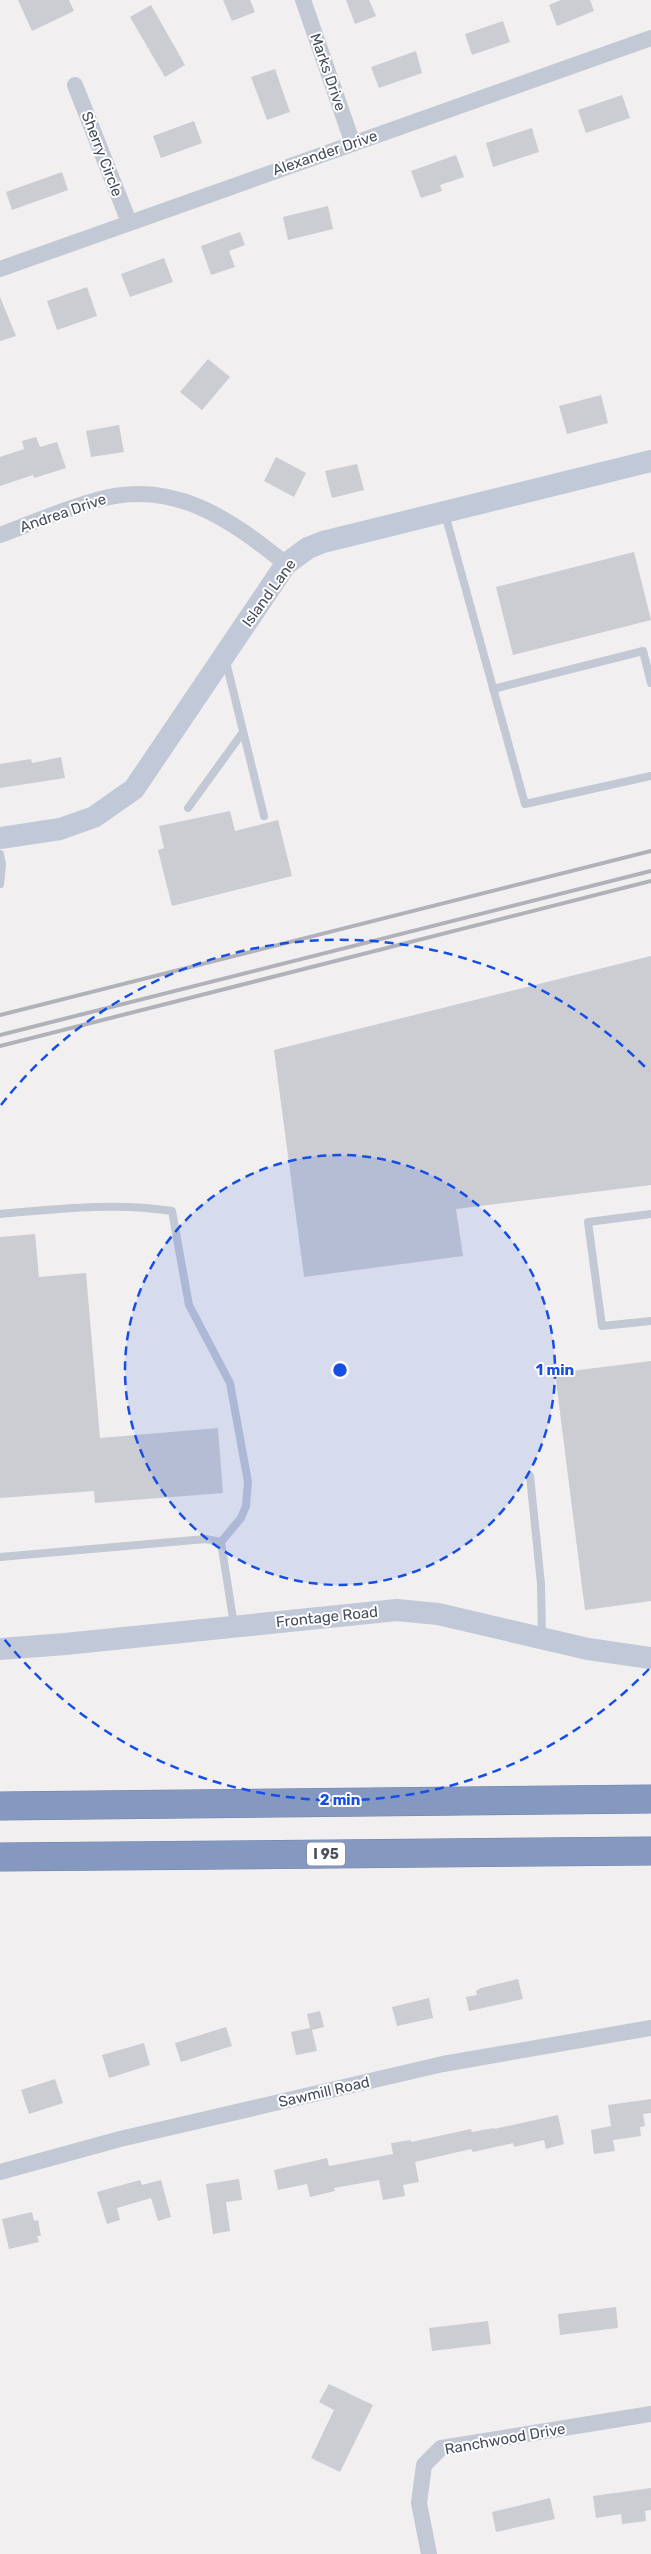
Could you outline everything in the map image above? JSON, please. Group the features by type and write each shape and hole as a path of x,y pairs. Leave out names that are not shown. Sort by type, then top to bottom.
{"highway":[{"path":"0,1806 651,1799"},
{"name":"I 95","path":"0,1857 651,1851"}],"street":[{"name":"Marks Drive","path":"302,0 353,144"},
{"name":"Alexander Drive","path":"0,269 651,38"},
{"name":"Sherry Circle","path":"75,85 129,222"},
{"name":"Island Lane","path":"0,838 60,829 94,818 122,799 143,777 225,658 286,564 308,548 323,542 651,461"},
{"name":"Andrea Drive","path":"0,534 97,500 121,495 166,496 190,502 222,518 251,536 286,564"},
{"name":"Frontage Road","path":"0,1649 397,1610 438,1614 588,1649 651,1658"},
{"name":"Sawmill Road","path":"0,2172 120,2139 443,2064 651,2028"},
{"name":"Ranchwood Drive","path":"429,2554 419,2503 424,2465 441,2448 651,2414"}],"lane":[{"path":"445,512 525,804 651,776"},
{"path":"493,689 643,651 651,683"},
{"path":"225,658 264,816"},
{"path":"188,808 243,732"},
{"path":"0,854 2,864 0,884"},
{"path":"0,1214 86,1207 145,1207 172,1211 189,1305 230,1383 248,1482 246,1506 241,1518 221,1542 234,1627"},
{"path":"651,1214 588,1222 602,1326 651,1322"},
{"path":"530,1476 541,1584 542,1637"},
{"path":"0,1557 206,1539 221,1542"}],"building":[{"path":"18,0 69,0 74,11 32,31"},
{"path":"223,0 250,0 255,12 232,21"},
{"path":"346,0 369,0 376,16 355,24"},
{"path":"561,0 590,0 594,11 557,26 549,5"},
{"path":"151,5 185,65 165,77 130,17"},
{"path":"503,21 510,42 472,55 465,34"},
{"path":"416,51 422,73 379,88 371,67"},
{"path":"275,69 290,112 267,120 251,77"},
{"path":"622,95 630,118 586,133 578,110"},
{"path":"194,121 202,143 161,158 153,136"},
{"path":"532,128 539,152 493,167 486,143"},
{"path":"456,155 464,177 440,185 442,191 421,198 411,171"},
{"path":"62,172 68,190 12,210 6,192"},
{"path":"328,206 333,229 288,240 283,217"},
{"path":"240,232 245,245 229,251 235,267 211,275 201,246"},
{"path":"164,258 173,282 130,297 121,274"},
{"path":"87,287 97,316 57,330 47,301"},
{"path":"0,297 16,336 0,341"},
{"path":"208,359 230,377 202,410 180,392"},
{"path":"601,395 608,423 567,434 559,406"},
{"path":"119,425 124,452 91,457 86,431"},
{"path":"36,437 40,447 57,442 66,468 34,478 33,475 0,486 0,457 24,449 22,441"},
{"path":"276,457 306,473 294,497 264,481"},
{"path":"357,464 364,490 332,498 325,471"},
{"path":"634,552 651,620 513,655 496,587"},
{"path":"61,757 65,778 0,788 0,764 31,759 32,763"},
{"path":"230,811 235,831 278,820 292,876 172,906 158,850 164,848 159,826"},
{"path":"651,956 651,1185 456,1209 463,1256 304,1277 274,1050"},
{"path":"35,1234 39,1277 86,1273 100,1438 218,1428 223,1493 95,1503 94,1491 0,1498 0,1237"},
{"path":"651,1361 651,1601 585,1610 555,1373"},
{"path":"518,1979 523,1999 469,2011 466,1997 477,1995 476,1991 481,1988"},
{"path":"429,1998 433,2018 397,2026 392,2007"},
{"path":"320,2011 324,2027 312,2030 317,2051 296,2055 291,2032 310,2028 307,2014"},
{"path":"226,2027 232,2046 181,2062 175,2043"},
{"path":"144,2043 150,2065 109,2078 102,2055"},
{"path":"55,2079 63,2103 29,2114 21,2090"},
{"path":"651,2099 651,2113 643,2114 645,2126 640,2127 641,2136 613,2140 615,2151 594,2154 591,2130 611,2126 608,2105"},
{"path":"558,2115 564,2144 546,2149 544,2140 514,2147 513,2143 473,2152 471,2149 415,2162 419,2182 403,2185 405,2196 383,2200 379,2180 334,2188 335,2191 310,2197 307,2184 278,2190 274,2170 327,2158 329,2166 393,2154 391,2143 411,2140 411,2142 471,2129 472,2132 494,2129"},
{"path":"239,2179 242,2200 226,2202 230,2231 213,2234 206,2184"},
{"path":"140,2180 142,2185 161,2180 171,2217 158,2221 151,2198 117,2208 120,2220 107,2224 97,2192"},
{"path":"32,2212 34,2221 38,2220 41,2236 37,2236 39,2242 9,2249 2,2219"},
{"path":"616,2307 618,2328 560,2335 558,2314"},
{"path":"488,2321 491,2344 432,2351 429,2328"},
{"path":"329,2384 373,2405 340,2472 311,2458 334,2410 319,2402"},
{"path":"651,2488 651,2510 645,2511 646,2521 622,2524 621,2514 596,2518 593,2496"},
{"path":"550,2498 555,2519 496,2532 492,2512"}],"railway":[{"path":"0,1015 651,851"},
{"path":"0,1035 651,871"},
{"path":"0,1046 651,881"}]}
